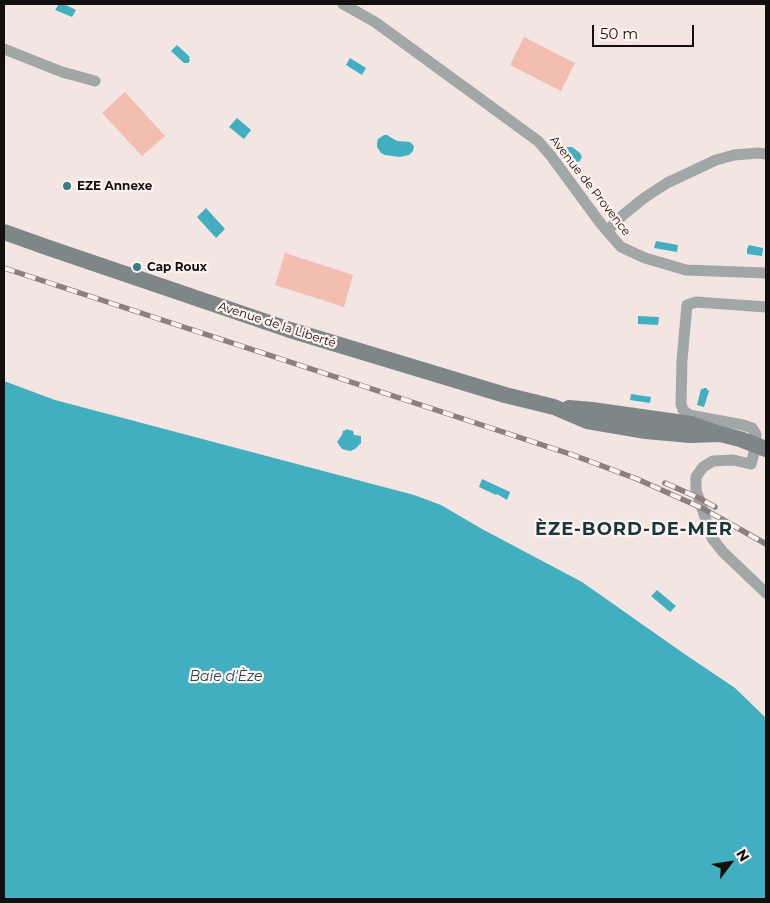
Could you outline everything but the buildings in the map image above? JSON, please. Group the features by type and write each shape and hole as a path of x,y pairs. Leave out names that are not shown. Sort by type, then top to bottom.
{"main road":[{"name":"Avenue de la Liberté","path":"4,232 290,330 505,395 554,407 587,421 646,432 690,435 720,434 761,447"}],"street":[{"name":"Avenue de Provence","path":"343,4 375,22 538,141 601,224 611,227 621,248 645,258 686,270 766,273"},
{"path":"4,49 62,72 96,80"},
{"path":"611,227 644,198 667,183 716,160 734,155 766,154"},
{"path":"766,307 696,302 687,305 682,360 681,404 683,410 689,415 743,425 752,428 756,434 761,447 751,464 733,460 713,461 703,467 696,477 696,490 712,538 723,552 766,593"}],"shaded area":[{"path":"524,37 575,63 561,91 510,65"},
{"path":"125,92 165,136 142,156 102,113"},
{"path":"285,253 353,275 344,307 275,285"}],"water":[{"path":"59,4 64,4 76,10 72,17 55,10"},
{"path":"177,45 190,57 188,63 184,63 171,51"},
{"path":"350,58 366,68 362,75 346,65"},
{"path":"237,118 251,130 244,139 229,127"},
{"path":"384,135 397,141 410,142 414,146 413,151 409,155 400,157 381,153 377,143 378,139"},
{"path":"567,147 572,147 580,153 582,157 579,162 566,156 564,152"},
{"path":"206,208 225,229 216,238 197,217"},
{"path":"656,241 678,245 677,252 654,248"},
{"path":"749,245 763,248 762,256 747,254"},
{"path":"638,316 659,317 658,325 638,324"},
{"name":"Baie d'Èze","path":"4,381 55,400 414,495 441,505 582,582 735,688 766,718 766,899 4,899"},
{"path":"704,388 709,391 704,407 697,405 701,389"},
{"path":"631,394 651,397 650,403 630,400"},
{"path":"346,429 353,431 354,435 361,436 361,443 350,451 342,449 337,442"},
{"path":"482,479 510,492 507,500 479,487"},
{"path":"657,590 676,606 670,612 651,596"}],"railway":[{"path":"4,268 573,455 637,479 702,508 766,544"},
{"path":"665,483 715,507"}],"place":[{"name":"EZE Annexe","path":"67,186"},
{"name":"Cap Roux","path":"137,267"}],"district":[{"name":"ÈZE-BORD-DE-MER","path":"634,530"}]}
